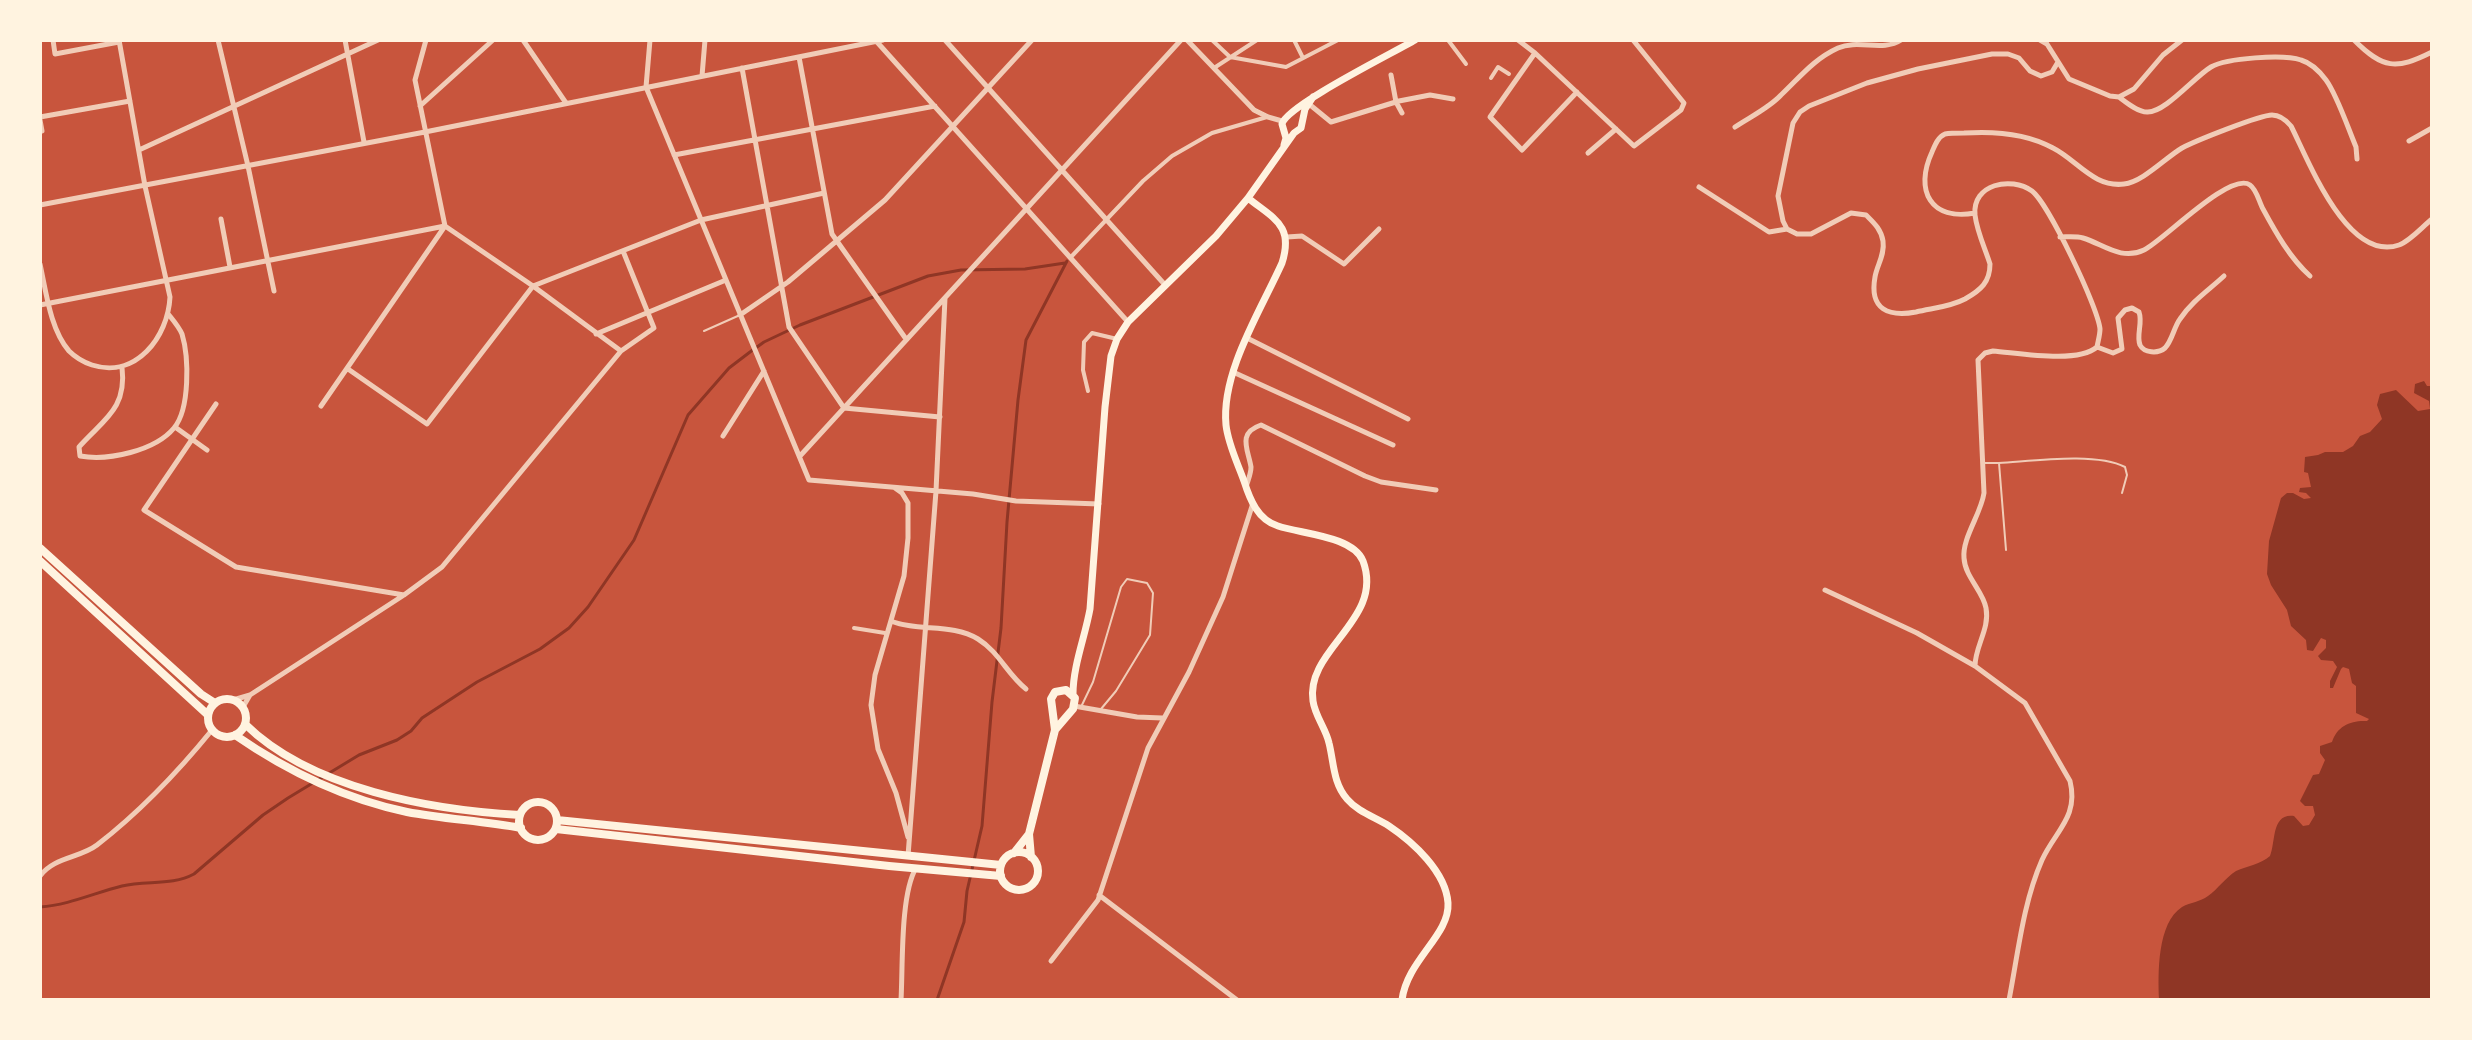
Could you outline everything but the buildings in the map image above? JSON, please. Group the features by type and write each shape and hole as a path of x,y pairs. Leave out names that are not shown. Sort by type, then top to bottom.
{"main road":[{"path":"1283,148 1286,138 1282,121 1288,114 1313,97 1415,40"},
{"path":"1055,730 1067,714 1078,706 1073,694 1073,679 1090,609 1105,407 1111,356 1117,339 1128,322 1207,246 1248,198 1283,148 1299,130 1313,97"},
{"path":"1288,114 1297,115 1302,122"},
{"path":"1284,129 1294,134"},
{"path":"1248,198 1282,226 1287,237 1282,263 1233,372 1227,398 1226,426 1246,487 1265,521 1276,526 1345,543 1358,552 1366,570 1366,590 1362,605 1321,665 1316,676 1313,702 1329,742 1333,770 1346,798 1356,807 1390,827 1408,842 1438,875 1446,890 1448,905 1444,924 1415,964 1406,981 1402,999"},
{"path":"40,548 201,694 215,703"},
{"path":"40,561 208,715 212,730 223,737 236,735 289,769 352,797 407,812 521,828"},
{"path":"1031,857 1029,834 1055,730 1050,703 1052,695 1073,679"},
{"path":"1062,689 1073,694"},
{"path":"208,715 215,703 224,699 233,700 243,707 246,715 245,724 236,735"},
{"path":"1053,710 1060,714 1067,714"},
{"path":"245,724 260,739 296,760 375,793 438,807 520,815"},
{"path":"540,802 552,808 556,824 547,838 538,840 526,836 521,828 520,815 528,805 540,802"},
{"path":"556,824 1001,866"},
{"path":"556,824 906,867 1001,876"},
{"path":"1014,853 1023,853 1031,857 1037,865 1038,874 1029,888 1020,890 1005,885 1001,876 1001,866 1029,834"}],"street":[{"path":"40,264 59,333 68,350 82,362 101,368 122,367 142,357 158,339 169,315 170,297 145,186 119,41 55,54 53,40"},
{"path":"218,40 269,259 274,291"},
{"path":"345,40 364,142"},
{"path":"139,150 378,40"},
{"path":"426,40 415,80 445,226 533,286 621,351"},
{"path":"420,106 493,40"},
{"path":"523,40 566,103"},
{"path":"650,40 646,87 809,480 936,491 1016,501 1099,504"},
{"path":"702,76 705,40"},
{"path":"945,40 1166,286"},
{"path":"740,315 782,285 885,200 1032,40"},
{"path":"800,456 1181,40"},
{"path":"1187,40 1254,110 1282,121"},
{"path":"1212,40 1230,57 1286,67 1338,40"},
{"path":"1213,69 1257,40"},
{"path":"1294,40 1303,58"},
{"path":"1448,40 1466,64"},
{"path":"1518,40 1535,53 1634,146 1681,111 1684,103 1633,40"},
{"path":"1735,127 1780,97 1808,66 1840,47 1871,44 1890,46 1901,40"},
{"path":"2040,40 2047,44 2069,79 2110,96 2119,97 2133,107 2148,112 2160,109 2197,76 2225,62 2286,57 2302,60 2313,66 2327,81 2356,147 2357,159"},
{"path":"2119,97 2134,89 2163,55 2182,40"},
{"path":"2354,40 2378,61 2395,65 2403,65 2432,52"},
{"path":"40,205 424,132 880,41 1128,322"},
{"path":"1535,53 1490,117 1522,150 1577,92"},
{"path":"1976,666 1975,656 1986,628 1986,605 1967,570 1964,547 1982,506 1978,360 1985,353 1993,351 2077,356 2091,352 2097,347 2100,329 2094,309 2042,201 2022,185 2000,183 1990,187 1979,198 1975,213 1990,264 1988,280 1979,291 1956,303 1899,315 1889,314 1880,306 1875,295 1875,277 1884,244 1880,230 1866,215 1851,213 1811,234 1797,234 1788,229 1783,221 1778,196 1793,123 1800,112 1809,106 1887,77 1992,54 2008,54 2019,58 2030,71 2042,76 2052,72 2058,62"},
{"path":"799,57 832,234 906,339"},
{"path":"1491,78 1498,67 1509,74"},
{"path":"742,69 789,327 844,408"},
{"path":"1391,75 1396,102 1402,113"},
{"path":"1309,104 1331,122 1396,102 1430,96 1454,99"},
{"path":"40,131 42,131 40,118 130,101"},
{"path":"675,155 935,106"},
{"path":"1975,213 1958,216 1947,213 1934,206 1927,196 1924,184 1928,159 1936,142 1946,134 1998,132 2025,136 2054,148 2089,175 2106,183 2121,185 2140,177 2182,148 2253,118 2272,115 2283,118 2291,126 2328,200 2354,231 2366,240 2388,246 2403,243 2432,219"},
{"path":"1071,257 1143,181 1172,156 1212,133 1268,117"},
{"path":"2409,141 2432,128"},
{"path":"1588,153 1616,129"},
{"path":"2060,237 2080,237 2115,252 2134,253 2151,245 2217,194 2242,183 2249,184 2297,264 2310,276"},
{"path":"1699,187 1769,232 1788,229"},
{"path":"348,369 427,424 533,286 701,220 824,194"},
{"path":"221,219 230,267"},
{"path":"40,305 445,226"},
{"path":"321,406 445,226"},
{"path":"1287,237 1302,236 1344,264 1379,229"},
{"path":"233,700 250,695 404,595 442,567 621,351 654,328 623,251"},
{"path":"2097,347 2113,354 2122,349 2118,318 2125,310 2132,308 2139,312 2141,317 2139,343 2141,347 2152,352 2159,352 2165,348 2177,323 2190,306 2224,276"},
{"path":"596,334 726,280"},
{"path":"908,856 936,491 945,298"},
{"path":"122,367 121,399 109,417 80,447 79,453 83,457 116,455 148,448 175,427 186,396 188,371 181,333 169,315"},
{"path":"1088,391 1083,370 1084,342 1092,333 1117,339"},
{"path":"1247,338 1408,419"},
{"path":"723,436 764,370"},
{"path":"1233,372 1393,445"},
{"path":"216,404 144,510 237,567 404,595"},
{"path":"844,408 940,417"},
{"path":"1246,487 1251,470 1246,437 1252,428 1262,425 1381,482 1436,490"},
{"path":"175,427 207,450"},
{"path":"895,488 902,493 908,503 909,529 904,576 876,675 871,705 878,749 904,818 908,856"},
{"path":"1051,961 1099,895 1148,748 1162,718 1190,672 1223,597 1253,503"},
{"path":"1825,590 1917,633 1976,666 2025,703 2070,781 2073,794 2072,806 2040,868 2029,904 2009,999"},
{"path":"891,621 900,625 949,629 975,637 993,650 1017,682 1026,689"},
{"path":"854,628 885,633"},
{"path":"243,707 250,695"},
{"path":"1078,706 1100,711 1162,718"},
{"path":"40,876 45,869 90,850 117,830 149,802 212,730"},
{"path":"901,999 907,902 911,877 916,868"},
{"path":"1099,895 1237,999"}],"lane":[{"path":"704,331 740,315"},
{"path":"1982,464 2094,459 2115,462 2125,467 2127,475 2122,494"},
{"path":"1999,463 2006,550"},
{"path":"1078,706 1094,682 1121,587 1127,579 1147,583 1153,593 1150,635 1116,691 1100,711"}],"shaded area":[{"path":"2424,381 2427,386 2432,386 2431,999 2159,999 2163,937 2174,915 2182,907 2208,896 2236,871 2270,856 2281,819 2294,816 2303,826 2309,825 2315,815 2313,806 2305,806 2300,801 2313,775 2319,774 2325,760 2320,753 2320,746 2332,742 2337,732 2345,725 2369,719 2356,713 2356,686 2352,683 2349,669 2343,667 2341,669 2333,688 2330,688 2330,681 2337,667 2333,661 2321,660 2318,656 2326,648 2326,640 2321,638 2313,651 2307,650 2306,640 2291,626 2287,610 2271,585 2267,574 2269,541 2281,498 2287,493 2293,493 2304,499 2311,498 2306,493 2299,492 2300,488 2311,487 2308,473 2304,472 2305,457 2325,452 2343,452 2353,446 2360,436 2370,432 2382,419 2377,405 2380,394 2396,390 2418,411 2430,409 2429,401 2414,393 2415,384"}],"waterway":[{"path":"937,1000 964,922 967,891 982,826 992,702 1001,628 1007,522 1018,400 1026,340 1067,261"},
{"path":"40,907 131,884 177,880 194,874 263,815 288,798 359,755 397,740 411,731 422,718 477,682 540,649 569,628 588,607 634,540 688,415 729,368 764,342 800,325 928,276 961,270 1025,269 1065,263"}]}
